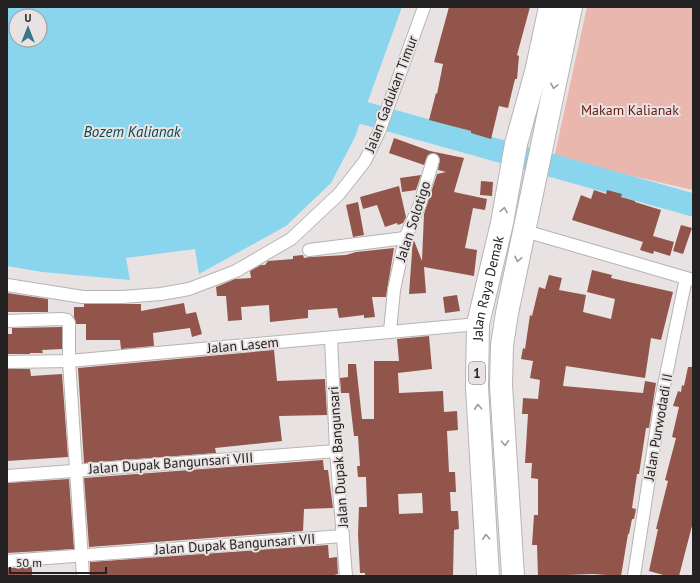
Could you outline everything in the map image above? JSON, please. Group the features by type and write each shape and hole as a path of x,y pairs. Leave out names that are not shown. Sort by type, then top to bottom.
{"highway":[{"name":"Jalan Raya Demak","path":"513,576 501,385 502,345 507,312 541,150 551,53 550,7"},
{"name":"Jalan Raya Demak","path":"488,576 477,387 478,324 502,223 516,144 551,53 571,7"}],"street":[{"name":"Jalan Gadukan Timur","path":"7,285 83,297 122,297 161,294 189,289 230,273 291,239 339,194 366,161 380,132 424,7"},
{"name":"Jalan Solotigo","path":"390,331 394,290 405,238 420,204 433,160"},
{"path":"524,231 690,279"},
{"path":"309,250 405,238"},
{"name":"Jalan Purwodadi II","path":"634,576 662,400 690,279"},
{"path":"7,321 67,320 69,323 69,361 82,576"},
{"name":"Jalan Lasem","path":"7,362 69,361 478,324"},
{"name":"Jalan Dupak Bangunsari","path":"331,338 336,450 346,576"},
{"name":"Jalan Dupak Bangunsari VIII","path":"7,476 336,450"},
{"name":"Jalan Dupak Bangunsari VII","path":"7,561 343,536"}],"green space":[{"name":"Makam Kalianak","path":"587,7 693,7 693,190 554,158"}],"water":[{"name":"Bozem Kalianak","path":"7,7 402,7 355,137 331,183 286,226 199,274 195,249 126,258 130,280 42,272 7,266"}],"building":[{"path":"449,7 530,7 517,55 519,56 517,79 515,79 508,108 499,106 491,139 471,133 471,131 429,120 436,93 437,94 443,64 434,62"},
{"path":"394,138 430,151 464,158 454,192 487,199 485,210 473,208 465,248 477,250 474,276 424,267 426,293 409,294 413,238 422,261 424,214 437,174 446,172 438,170 440,159 435,153 428,155 424,165 389,153"},
{"path":"421,175 416,190 402,192 400,178"},
{"path":"481,181 493,182 492,196 480,195"},
{"path":"399,186 406,217 403,223 398,225 397,223 385,227 377,205 363,209 360,197"},
{"path":"594,190 606,194 607,190 622,194 621,197 661,210 653,236 674,242 670,256 654,251 653,254 640,250 643,242 572,220 581,195 591,199"},
{"path":"358,202 364,235 353,237 346,205"},
{"path":"681,225 692,228 683,254 673,251"},
{"path":"394,248 386,297 372,297 375,317 364,318 364,315 339,318 337,308 308,310 308,318 270,322 269,305 241,307 242,320 228,321 226,296 217,296 216,287 235,279 251,278 250,271 261,265 265,265 268,261 293,259 293,256 303,255 304,258 346,255 356,252"},
{"path":"592,270 612,275 611,278 673,292 661,340 651,338 645,378 566,366 563,386 643,393 645,381 656,383 649,428 646,428 639,474 637,474 632,508 636,509 628,534 621,576 593,574 538,576 537,545 532,545 534,515 538,515 538,479 531,478 532,463 525,463 528,414 522,414 523,398 538,399 540,380 530,378 533,361 521,359 523,348 525,349 530,315 532,316 539,287 545,289 549,275 562,278 559,290 586,295 583,312 611,319 615,299 587,292"},
{"path":"7,293 48,299 48,312 7,312"},
{"path":"457,295 460,311 445,313 443,297"},
{"path":"184,303 186,314 196,312 202,334 192,337 190,328 153,333 154,346 121,349 120,340 86,340 86,324 76,324 74,317 74,307 84,307 84,304 141,304 141,311"},
{"path":"62,327 62,349 42,350 43,353 7,354 7,334 12,334 12,328"},
{"path":"429,336 432,369 398,373 399,393 443,391 444,412 457,411 458,430 447,431 449,472 455,472 456,492 450,492 451,511 458,511 459,529 454,530 453,576 365,576 365,573 360,573 358,534 359,507 367,507 366,477 358,477 357,466 360,466 358,436 354,436 349,393 341,393 340,378 348,377 348,364 356,364 362,419 374,419 374,361 399,361 397,339","holes":["422,493 423,513 399,514 398,494"]},
{"path":"274,350 277,381 325,379 327,415 279,416 282,441 215,448 216,453 84,463 78,368"},
{"path":"688,367 693,367 693,522 679,576 667,576 649,571 658,529 656,529 668,481 665,480 676,438 672,437 679,407 673,406 678,391 681,392 682,385 684,386"},
{"path":"7,369 30,369 31,376 62,374 68,457 7,461"},
{"path":"323,460 324,470 328,470 333,508 304,509 303,531 89,547 84,478"},
{"path":"69,479 74,549 7,553 7,483"},
{"path":"328,545 329,558 337,557 338,574 330,576 90,576 90,562"},
{"path":"32,567 32,576 7,576 7,568"}],"waterway":[{"path":"364,113 693,205"}]}
